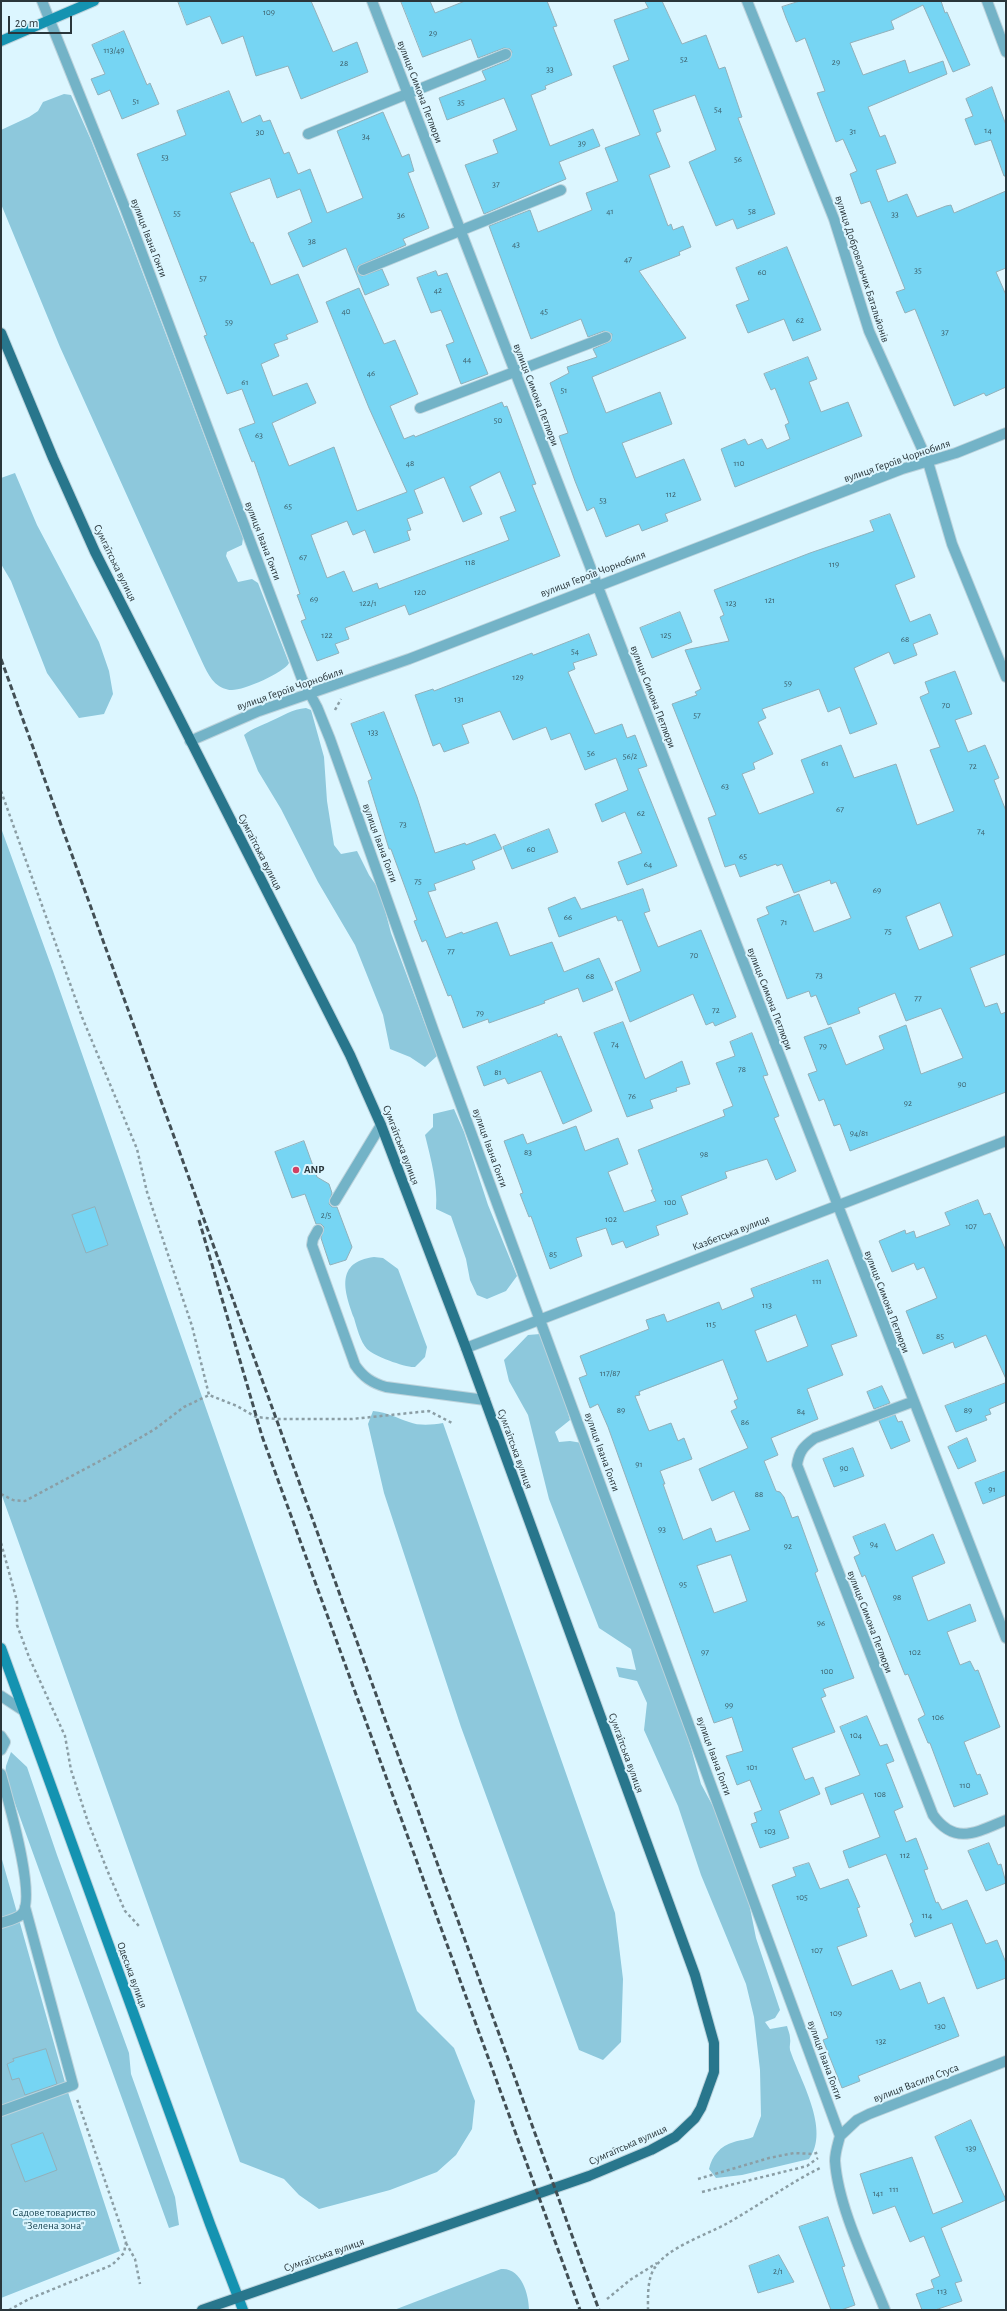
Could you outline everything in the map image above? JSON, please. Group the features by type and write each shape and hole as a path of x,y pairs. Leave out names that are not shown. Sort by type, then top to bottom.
{"main road":[{"path":"1,41 94,1"},
{"name":"Сумгаїтська вулиця","path":"1,333 53,458 95,552 350,1055 381,1125 466,1348 695,1974 714,2043 715,2058 711,2083 701,2108 687,2127 675,2137 651,2150 588,2176 207,2309"},
{"name":"Одеська вулиця","path":"1,1648 210,2224 243,2310"}],"street":[{"name":"вулиця Івана Гонти","path":"42,1 125,208 302,679 325,728 434,1032 541,1319 840,2136"},
{"name":"вулиця Симона Петлюри","path":"372,1 514,372 838,1205 912,1402 1006,1638"},
{"name":"вулиця Добровольчих Батальйонів","path":"747,1 834,219 858,302 876,349 928,462 952,544 1006,677"},
{"path":"987,1 1006,52"},
{"path":"308,134 506,54"},
{"path":"363,270 561,190"},
{"path":"420,408 606,337"},
{"name":"вулиця Героїв Чорнобиля","path":"190,741 245,717 351,680 597,585 1006,433"},
{"path":"335,1201 381,1125"},
{"name":"Казбетська вулиця","path":"466,1348 1006,1141"},
{"path":"318,1230 313,1238 312,1245 355,1364 360,1372 376,1384 386,1387 485,1400"},
{"name":"вулиця Симона Петлюри","path":"912,1402 815,1438 806,1444 799,1453 797,1465 933,1815 947,1831 957,1834 979,1831 1006,1820"},
{"path":"1,1696 24,1711"},
{"path":"1,1736 5,1742 1,1750"},
{"path":"1,1774 24,1864 23,1911 73,2085 1,2111"},
{"path":"1,1923 23,1911"},
{"name":"вулиця Василя Стуса","path":"840,2136 857,2120 869,2114 1006,2061"},
{"path":"840,2136 835,2160 846,2209 885,2310"}],"path":[{"path":"325,728 351,680"},
{"path":"1,791 82,1017 137,1149 147,1192 192,1326 209,1395"},
{"path":"1,1494 13,1500 24,1501 136,1440 155,1429 184,1407 209,1395 237,1406 256,1417 277,1419 352,1419 429,1411 454,1424"},
{"path":"1,1543 17,1601 17,1625 29,1657 64,1736 71,1770 88,1822 125,1911 139,1926"},
{"path":"73,2085 126,2242 135,2259 140,2284"},
{"path":"698,2179 769,2158 794,2153 813,2154 826,2150"},
{"path":"607,2299 630,2280 682,2246 738,2217 800,2178 835,2160"},
{"path":"702,2192 807,2166"},
{"path":"9,2310 112,2265 124,2253 126,2242"},
{"path":"648,2310 650,2282 655,2267 660,2261"}],"green space":[{"path":"64,94 71,95 91,140 243,538 242,545 227,552 226,556 238,582 252,579 258,583 289,663 279,672 244,688 231,690 220,687 209,676 60,347 1,204 1,130 29,117 38,111 43,102"},
{"path":"15,473 37,525 99,642 109,671 113,694 104,714 79,718 47,673 11,581 1,564 1,478"},
{"path":"306,708 311,710 324,757 327,801 334,845 341,854 357,851 369,875 380,891 391,933 438,1055 425,1067 410,1057 390,1049 383,1015 355,945 318,882 281,809 258,771 244,735 288,713"},
{"path":"1,828 53,971 417,2011 454,2048 475,2101 472,2129 456,2155 437,2172 390,2190 319,2209 299,2195 284,2179 240,2162 1,1493"},
{"path":"454,1109 464,1132 488,1205 517,1276 506,1291 487,1299 477,1295 470,1280 466,1259 451,1216 436,1209 435,1181 425,1135 433,1127 433,1114"},
{"path":"374,1257 383,1258 398,1269 427,1347 425,1357 415,1367 398,1364 371,1352 362,1342 359,1334 347,1298 346,1279 348,1271 353,1265 362,1260"},
{"path":"540,1334 561,1387 570,1420 555,1432 559,1442 570,1441 582,1443 689,1741 701,1784 715,1810 749,1903 756,1938 780,2010 775,2018 765,2022 770,2029 787,2026 790,2036 790,2050 812,2105 817,2134 815,2147 809,2159 742,2175 716,2178 709,2169 717,2152 725,2146 736,2141 753,2137 761,2116 760,2070 754,2017 746,1984 701,1875 678,1806 644,1730 647,1703 637,1681 619,1677 616,1667 636,1670 631,1649 599,1628 549,1499 528,1415 509,1381 504,1360 528,1335"},
{"path":"373,1411 421,1425 443,1423 615,1913 623,1979 621,2042 603,2060 579,2050 461,1727 384,1493 368,1424"},
{"path":"11,1752 27,1767 57,1855 129,2053 131,2074 175,2197 179,2225 169,2228 5,1776 6,1766"},
{"name":"Садове товариство \"Зелена зона\"","path":"1,1856 66,2086 120,2251 1,2298"},
{"path":"501,2269 514,2272 519,2277 525,2289 529,2310 394,2310"}],"building":[{"path":"178,1 311,1 333,52 357,42 368,72 301,99 288,66 256,76 243,36 222,44 210,16 187,25"},
{"path":"401,1 430,1 435,13 465,1 547,1 557,26 553,27 572,75 545,86 546,89 531,95 550,146 593,129 600,146 559,162 566,179 484,214 465,165 498,153 493,140 517,130 504,98 447,120 439,98 486,80 482,71 509,60 512,52 510,49 504,48 478,58 471,39 423,57"},
{"path":"645,1 662,1 682,44 706,35 719,69 725,67 742,117 738,118 775,214 737,229 733,219 716,226 689,162 716,150 695,95 653,110 661,131 656,133 670,167 649,175 668,226 671,224 673,230 683,226 691,247 679,252 680,255 639,271 686,338 592,377 606,413 660,392 672,424 622,443 636,478 684,459 701,500 665,514 668,521 642,531 639,524 606,537 594,507 587,511 575,481 559,436 568,433 550,383 569,373 567,367 597,357 593,349 611,341 612,334 604,331 588,337 581,319 531,339 489,226 530,210 538,232 592,210 586,193 618,181 605,148 640,135 613,66 629,60 614,20 648,8"},
{"path":"800,1 941,1 945,13 947,12 970,65 953,72 923,5 891,21 894,29 850,43 863,75 905,60 909,73 943,61 947,74 868,107 880,137 885,135 896,163 876,170 888,202 907,194 917,217 951,205 954,213 1006,191 1006,268 996,272 1006,295 1006,387 986,396 984,393 954,406 915,309 905,313 896,292 905,289 870,201 861,204 850,174 857,171 843,139 836,142 817,93 825,91 805,38 796,42 786,18 782,7"},
{"path":"124,31 147,85 150,83 159,104 122,119 110,90 98,95 91,79 105,74 92,45"},
{"path":"992,87 1006,125 1006,176 1004,176 991,140 975,145 965,119 973,116 966,99"},
{"path":"229,91 242,123 260,115 263,122 270,120 284,154 289,152 298,174 310,169 327,213 363,198 337,131 383,112 402,157 409,154 414,171 408,173 429,228 403,239 406,245 358,266 357,273 362,276 382,269 389,285 365,295 346,248 303,267 288,233 312,222 300,189 277,198 270,178 230,193 271,285 298,274 318,322 286,335 288,339 274,344 279,356 261,364 273,396 307,383 316,403 272,423 289,466 334,447 357,511 407,492 369,408 326,302 359,288 384,344 395,340 418,394 390,406 404,439 414,435 415,437 502,402 504,407 507,406 536,484 532,485 560,556 409,615 405,605 345,628 349,639 335,644 339,653 317,661 301,621 306,619 297,595 300,594 254,461 252,462 239,429 255,423 242,389 227,394 204,336 207,335 137,154 186,135 177,111","holes":["500,472 516,511 500,517 509,540 379,589 377,583 353,592 344,571 327,578 311,535 347,521 353,535 365,530 374,553 410,540 407,531 411,530 407,519 423,513 414,490 444,477 463,522 482,514 470,487"]},
{"path":"787,247 821,330 793,341 784,319 748,333 736,305 749,300 736,268"},
{"path":"436,271 438,276 447,273 488,374 461,384 446,345 454,342 441,310 431,313 417,278"},
{"path":"808,357 817,379 809,382 821,412 848,402 862,436 735,487 721,449 745,439 748,445 762,439 767,449 790,439 785,425 789,423 775,388 771,390 764,374"},
{"path":"890,514 915,577 895,585 910,622 930,614 938,634 913,644 917,655 894,664 889,652 854,668 877,724 850,734 840,707 828,712 819,689 762,709 766,718 758,722 773,754 753,763 755,769 742,774 759,814 814,793 801,760 841,745 854,778 896,764 917,825 954,811 930,750 940,747 920,697 929,693 925,682 955,671 972,714 955,720 968,752 985,745 999,778 994,780 1006,811 1006,954 970,968 985,1007 997,1003 1001,1014 1006,1012 1006,1092 850,1151 840,1124 834,1126 824,1099 819,1101 808,1074 817,1071 804,1037 831,1027 846,1065 884,1049 879,1036 906,1025 921,1074 963,1058 941,1008 906,1021 895,993 858,1008 860,1013 828,1025 816,995 811,997 809,991 787,999 757,919 769,914 766,907 799,894 814,932 851,918 836,882 831,884 830,880 794,893 782,864 777,866 776,864 740,877 735,864 725,867 708,818 716,815 672,704 697,695 695,692 701,689 685,650 729,641 720,617 724,615 714,590 810,553 874,531 870,521","holes":["940,903 953,936 919,950 906,917"]},
{"path":"680,612 692,642 652,658 640,628"},
{"path":"589,634 597,655 573,663 575,669 568,672 595,734 622,724 627,738 635,735 647,766 638,769 677,866 627,885 618,862 642,853 625,812 602,822 595,804 628,790 616,758 585,770 570,733 551,740 546,727 513,740 500,711 462,725 469,743 444,752 440,743 433,746 415,695 433,689 434,691 532,653 533,655"},
{"path":"384,712 417,797 435,853 465,843 466,845 495,834 502,849 472,861 475,869 434,884 436,890 428,892 446,938 462,932 463,934 497,922 510,956 552,942 564,972 599,958 613,990 583,1002 578,988 544,1001 545,1003 489,1023 488,1019 463,1028 451,995 448,996 426,940 422,942 414,921 417,920 391,849 389,849 368,781 372,779 351,724"},
{"path":"549,829 558,852 512,869 503,847"},
{"path":"643,889 650,911 644,913 658,947 701,930 736,1017 715,1026 713,1022 706,1025 693,994 630,1022 615,982 641,971 622,920 618,921 616,916 559,937 548,908 575,897 581,909"},
{"path":"623,1022 645,1079 682,1061 690,1084 676,1088 677,1091 650,1100 653,1108 627,1117 594,1033"},
{"path":"752,1033 768,1075 763,1076 779,1116 774,1118 796,1171 776,1180 767,1159 725,1172 727,1178 681,1196 688,1214 656,1226 659,1235 626,1248 623,1241 612,1245 606,1228 576,1238 582,1256 550,1269 531,1216 529,1217 520,1194 523,1193 504,1141 523,1134 527,1144 576,1126 585,1151 618,1138 628,1164 608,1172 624,1212 656,1201 638,1150 725,1116 723,1110 733,1106 716,1063 735,1056 730,1042"},
{"path":"557,1034 558,1037 561,1036 592,1111 563,1124 541,1071 508,1084 505,1078 484,1086 477,1067"},
{"path":"304,1141 317,1177 329,1184 332,1193 329,1204 332,1207 337,1207 352,1247 346,1260 330,1265 321,1238 324,1227 321,1224 316,1224 305,1194 292,1198 275,1152"},
{"path":"978,1200 984,1215 990,1213 1006,1251 1006,1379 986,1335 955,1348 953,1342 923,1354 906,1311 937,1298 924,1267 917,1270 914,1263 892,1272 879,1241 905,1230 906,1234 914,1231 916,1238 950,1225 945,1213"},
{"path":"95,1207 108,1245 86,1253 72,1215"},
{"path":"828,1260 857,1336 831,1345 843,1375 807,1389 818,1419 771,1438 778,1455 764,1461 776,1491 780,1492 784,1497 792,1518 798,1516 818,1571 815,1573 854,1678 823,1689 826,1696 821,1698 835,1732 792,1748 805,1780 813,1777 820,1794 779,1811 789,1838 760,1848 751,1824 757,1822 754,1813 762,1810 750,1780 737,1785 726,1756 743,1751 732,1717 714,1723 608,1427 598,1404 590,1408 579,1378 587,1375 580,1356 649,1329 646,1320 664,1314 667,1322 719,1302 722,1310 754,1297 751,1289","holes":["796,1315 808,1346 767,1362 755,1331","723,1360 738,1399 734,1401 737,1408 731,1411 748,1448 699,1469 712,1501 734,1491 750,1530 716,1542 711,1528 683,1540 663,1484 665,1484 660,1471 692,1459 684,1438 678,1441 671,1423 649,1431 635,1396 640,1395 639,1392","731,1555 747,1601 714,1613 697,1566"]},
{"path":"1006,1383 1006,1402 989,1409 991,1414 985,1416 987,1420 956,1432 945,1406"},
{"path":"882,1386 890,1403 874,1409 867,1392"},
{"path":"895,1415 898,1422 902,1421 910,1441 891,1449 879,1421"},
{"path":"967,1438 976,1461 958,1469 948,1447"},
{"path":"853,1448 864,1476 834,1487 823,1459"},
{"path":"1006,1471 1006,1495 983,1504 975,1483"},
{"path":"885,1524 896,1551 933,1534 945,1563 912,1577 928,1621 970,1604 976,1621 947,1632 960,1665 970,1661 975,1671 978,1670 1000,1727 964,1742 977,1775 980,1774 988,1794 954,1807 930,1743 928,1743 918,1719 925,1715 908,1674 905,1675 865,1575 862,1577 854,1557 860,1554 853,1537"},
{"path":"867,1716 880,1746 887,1744 894,1761 886,1764 903,1807 894,1811 906,1842 916,1838 928,1869 924,1870 936,1903 938,1902 942,1910 967,1900 986,1944 997,1940 1006,1963 1006,1978 977,1989 952,1923 915,1937 910,1924 913,1922 886,1854 849,1868 843,1851 880,1837 863,1793 831,1805 825,1788 860,1775 840,1727"},
{"path":"989,1843 998,1865 1001,1864 1006,1883 986,1891 968,1851"},
{"path":"809,1863 820,1889 848,1879 860,1907 857,1908 867,1936 837,1947 852,1986 892,1970 900,1990 920,1982 928,2004 944,1997 959,2036 858,2076 860,2081 842,2088 823,2040 828,2038 772,1885 796,1876 793,1868"},
{"path":"46,2049 57,2084 25,2095 19,2078 12,2080 7,2064 14,2061 13,2059"},
{"path":"971,2120 1006,2200 941,2228 962,2281 955,2283 962,2301 935,2310 922,2310 916,2294 934,2288 931,2280 940,2276 924,2236 910,2242 895,2206 873,2214 860,2174 912,2157 933,2214 963,2202 935,2137"},
{"path":"43,2133 57,2170 25,2182 11,2145"},
{"path":"828,2217 845,2266 842,2267 855,2305 841,2310 831,2310 799,2227"},
{"path":"779,2255 794,2282 758,2293 749,2266"}],"railway":[{"path":"1,659 599,2310"},
{"path":"199,1220 262,1436 580,2310"}],"place":[{"name":"ANP","path":"296,1170"}]}
